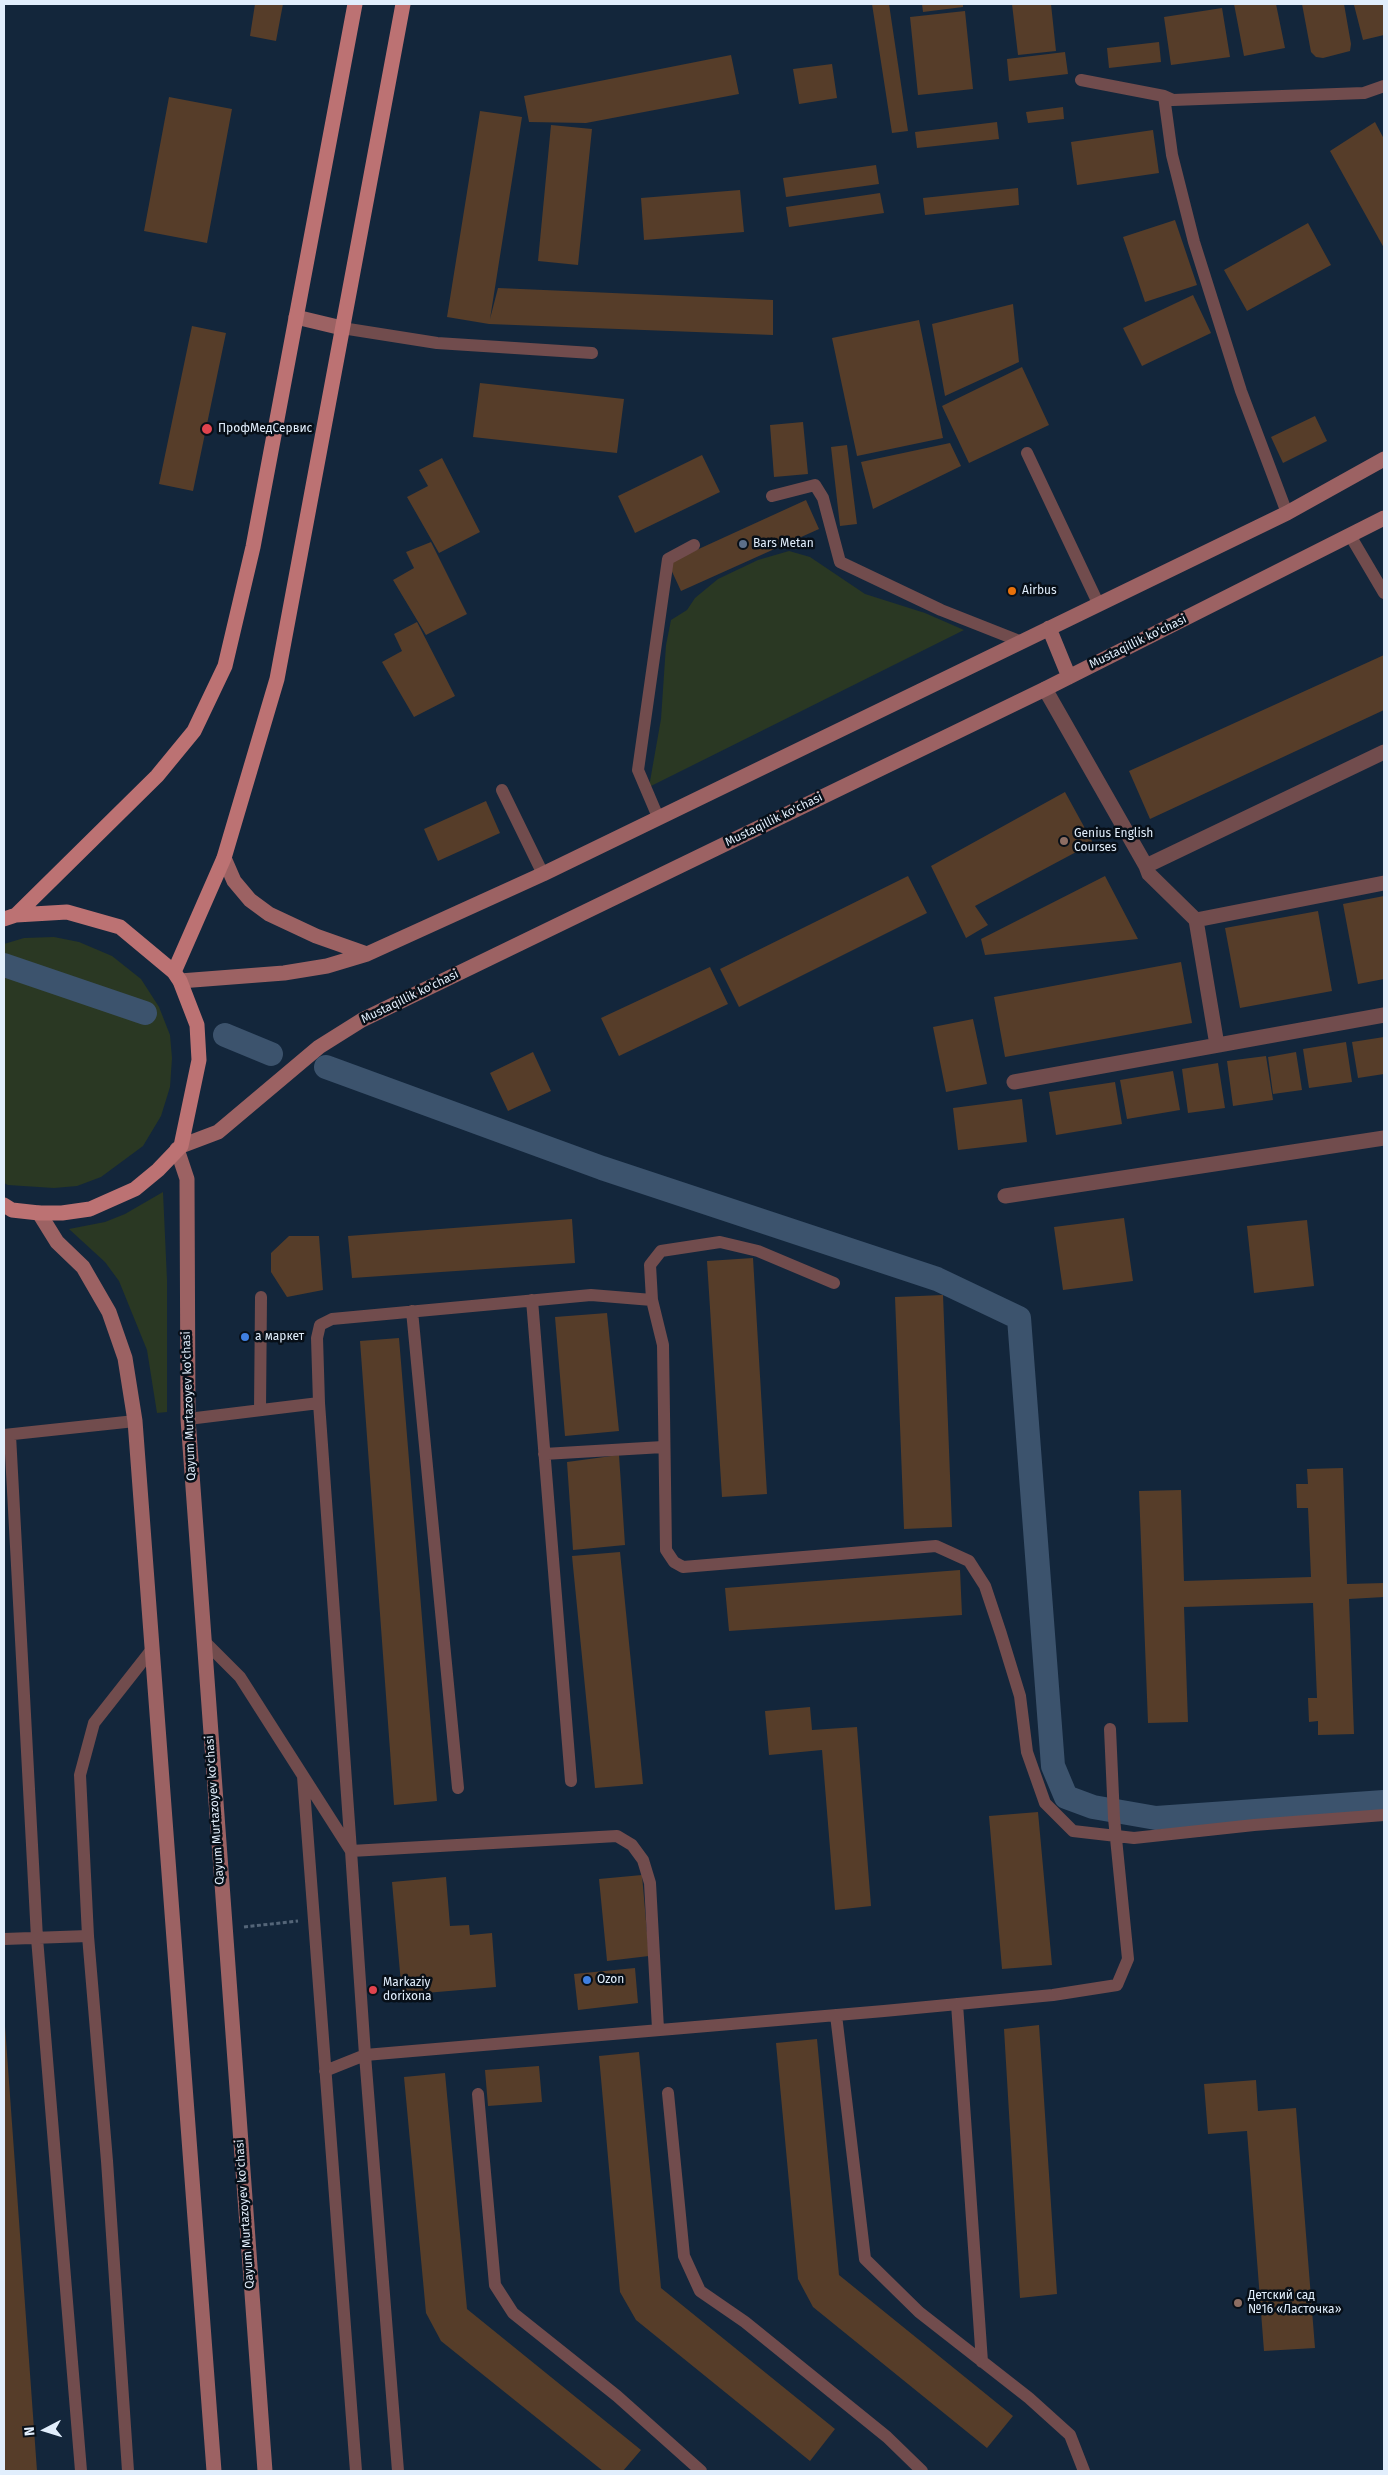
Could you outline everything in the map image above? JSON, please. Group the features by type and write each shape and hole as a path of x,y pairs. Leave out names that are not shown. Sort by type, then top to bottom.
{"main road":[{"path":"10,917 157,776 194,731 225,666 253,547 356,4"},
{"path":"177,976 224,858 277,678 403,4"},
{"path":"296,317 342,328"},
{"path":"177,976 246,977 327,966 367,954 543,874 1022,642 1098,603 1287,513 1384,459"},
{"name":"Mustaqillik ko'chasi","path":"179,1148 218,1132 319,1047 362,1020 1069,677 1351,537 1384,518"},
{"path":"1049,628 1069,677"},
{"path":"224,858 234,881 250,900 269,914 316,936 367,954"},
{"path":"7,1209 39,1213 90,1208 136,1189 179,1148 199,1060 197,1025 177,976 120,927 67,912 10,917"},
{"name":"Qayum Murtazoyev ko'chasi","path":"179,1148 187,1178 188,1420 265,2471"},
{"path":"39,1213 57,1242 83,1267 109,1312 125,1358 135,1422 214,2471"}],"street":[{"path":"1045,688 1149,874 1196,920 1217,1045"},
{"path":"1146,866 1384,752"},
{"path":"1196,920 1384,883"},
{"path":"1014,1082 1384,1015"},
{"path":"1005,1196 1384,1138"}],"lane":[{"path":"1081,80 1164,96 1173,100 1364,93 1384,86"},
{"path":"1164,96 1172,155 1194,242 1241,391 1287,513"},
{"path":"342,328 437,343 592,353"},
{"path":"1027,453 1098,603"},
{"path":"772,496 815,485 823,498 840,562 941,610 1022,642"},
{"path":"1351,537 1384,593"},
{"path":"658,817 638,770 668,558 694,545"},
{"path":"502,790 543,874"},
{"path":"834,1283 758,1251 720,1242 661,1251 650,1265 652,1300 662,1345 666,1550 674,1562 684,1567 936,1546 968,1561 985,1586 1001,1634 1020,1696 1027,1752 1045,1802 1074,1831 1116,1838 1134,1838 1254,1825 1384,1815"},
{"path":"398,2471 365,2055 318,1403 317,1338 320,1325 332,1319 591,1295 652,1300"},
{"path":"260,1410 261,1298"},
{"path":"532,1300 571,1781"},
{"path":"412,1311 458,1788"},
{"path":"188,1420 318,1403"},
{"path":"81,2471 37,1938 7,1435 135,1422"},
{"path":"544,1454 663,1447"},
{"path":"203,1640 240,1678 303,1773 351,1851"},
{"path":"128,2471 108,2171 88,1936 80,1775 94,1723 153,1648"},
{"path":"325,2071 365,2055 957,2004 1053,1995 1117,1985 1128,1959 1114,1818 1110,1728"},
{"path":"303,1773 356,2471"},
{"path":"351,1851 618,1836 632,1845 642,1860 650,1883 658,2029"},
{"path":"4,1939 88,1936"},
{"path":"957,2004 982,2362"},
{"path":"836,2015 865,2259 919,2312 1029,2398 1070,2435 1084,2471"},
{"path":"668,2093 684,2256 700,2291 745,2322 880,2431 922,2471"},
{"path":"478,2094 495,2285 513,2313 617,2396 701,2471"}],"path":[{"path":"224,1930 314,1919"}],"green space":[{"path":"789,551 810,557 865,594 925,613 964,630 649,787 661,719 666,645 671,620 687,610 695,598 718,579 758,560"},
{"path":"54,937 79,942 112,956 141,979 159,1007 170,1035 172,1058 170,1087 161,1116 143,1146 101,1177 77,1186 54,1188 8,1185 4,1183 4,944 24,938"},
{"path":"163,1192 167,1280 167,1412 157,1413 147,1350 119,1281 105,1262 69,1229 105,1222 125,1214"}],"building":[{"path":"255,4 283,4 276,41 250,36"},
{"path":"872,4 889,4 908,131 892,133"},
{"path":"922,4 963,4 963,7 923,12"},
{"path":"1012,4 1051,4 1056,51 1018,55"},
{"path":"1234,4 1276,4 1285,48 1244,56"},
{"path":"1302,4 1344,4 1351,44 1350,51 1323,58 1316,57 1311,52"},
{"path":"1384,4 1384,35 1363,40 1354,5"},
{"path":"1222,8 1230,57 1171,65 1164,17"},
{"path":"965,11 973,89 918,95 910,17"},
{"path":"1159,42 1161,62 1109,68 1107,48"},
{"path":"1065,52 1068,74 1009,81 1007,59"},
{"path":"731,55 739,94 586,123 529,122 524,96"},
{"path":"832,64 837,98 799,104 793,69"},
{"path":"169,97 232,109 207,243 144,231"},
{"path":"1063,107 1064,119 1028,123 1026,112"},
{"path":"480,111 522,117 490,319 498,288 773,300 773,335 489,324 447,317"},
{"path":"997,122 999,139 917,148 915,132"},
{"path":"1375,122 1384,139 1384,248 1330,151"},
{"path":"551,125 592,129 578,265 538,261"},
{"path":"1153,130 1159,173 1077,185 1071,142"},
{"path":"876,165 879,184 786,197 783,178"},
{"path":"1018,188 1019,205 925,215 923,198"},
{"path":"740,190 744,232 644,240 641,198"},
{"path":"880,193 884,213 789,227 786,207"},
{"path":"1175,220 1197,285 1145,302 1123,237"},
{"path":"1308,223 1331,265 1247,311 1224,270"},
{"path":"1193,295 1211,333 1142,366 1123,328"},
{"path":"1013,304 1019,362 945,396 932,324"},
{"path":"919,320 943,438 857,456 832,338"},
{"path":"192,326 226,333 193,491 159,484"},
{"path":"1022,367 1049,425 969,463 942,406"},
{"path":"480,383 624,399 617,453 473,437"},
{"path":"1315,416 1327,441 1283,463 1271,437"},
{"path":"803,422 808,474 774,477 770,425"},
{"path":"950,443 961,466 873,509 861,462"},
{"path":"847,445 857,524 840,526 831,447"},
{"path":"702,455 720,492 635,533 618,496"},
{"path":"442,458 480,532 439,553 407,497 428,486 419,470"},
{"path":"806,500 819,529 681,591 668,563"},
{"path":"431,542 467,614 426,635 393,580 414,568 406,552"},
{"path":"417,622 455,696 414,717 382,662 402,651 394,634"},
{"path":"1384,655 1384,710 1150,819 1129,771"},
{"path":"1065,792 1093,843 975,906 988,925 966,938 931,866"},
{"path":"486,801 500,833 438,861 424,829"},
{"path":"908,876 927,913 739,1007 720,969"},
{"path":"1105,876 1138,939 985,955 981,939"},
{"path":"1384,896 1384,979 1358,984 1343,904"},
{"path":"1318,911 1332,991 1240,1008 1225,928"},
{"path":"1181,962 1192,1023 1005,1057 994,997"},
{"path":"710,967 728,1004 619,1056 601,1018"},
{"path":"973,1019 987,1084 946,1092 933,1027"},
{"path":"1384,1037 1384,1074 1358,1078 1352,1042"},
{"path":"1346,1042 1352,1082 1309,1088 1303,1049"},
{"path":"533,1052 551,1091 508,1111 490,1073"},
{"path":"1296,1052 1302,1090 1273,1094 1268,1057"},
{"path":"1266,1056 1273,1100 1233,1106 1227,1061"},
{"path":"1218,1063 1225,1108 1188,1113 1182,1069"},
{"path":"1173,1071 1180,1110 1127,1119 1120,1080"},
{"path":"1115,1082 1122,1124 1056,1135 1049,1092"},
{"path":"1022,1099 1027,1142 958,1150 953,1108"},
{"path":"1124,1218 1133,1281 1063,1290 1054,1227"},
{"path":"572,1219 575,1263 352,1278 348,1236"},
{"path":"1307,1220 1314,1286 1254,1293 1247,1226"},
{"path":"289,1236 319,1236 323,1290 287,1297 271,1272 271,1253"},
{"path":"753,1258 767,1494 722,1497 707,1261"},
{"path":"943,1295 952,1527 904,1529 895,1297"},
{"path":"607,1313 619,1431 565,1436 555,1317"},
{"path":"399,1338 437,1801 394,1805 360,1341"},
{"path":"619,1455 625,1545 573,1550 567,1462"},
{"path":"1343,1468 1347,1584 1384,1583 1384,1597 1349,1599 1354,1734 1318,1735 1318,1721 1309,1722 1308,1698 1317,1698 1313,1603 1184,1607 1188,1722 1148,1723 1139,1491 1181,1490 1184,1581 1311,1577 1308,1508 1297,1508 1296,1484 1308,1484 1307,1469"},
{"path":"620,1552 643,1784 595,1788 572,1556"},
{"path":"960,1570 962,1615 729,1631 725,1588"},
{"path":"810,1707 812,1730 857,1727 871,1906 835,1910 822,1750 769,1755 765,1711"},
{"path":"1038,1812 1052,1965 1002,1969 989,1816"},
{"path":"642,1875 649,1956 607,1961 599,1879"},
{"path":"446,1877 450,1926 469,1925 470,1935 492,1933 496,1987 402,1995 392,1882"},
{"path":"635,1968 638,2003 578,2010 574,1974"},
{"path":"1039,2025 1057,2294 1020,2298 1004,2029"},
{"path":"5,2026 37,2471 4,2471"},
{"path":"817,2039 839,2275 1013,2416 987,2448 813,2307 798,2279 776,2043"},
{"path":"639,2052 661,2288 835,2429 810,2461 636,2320 620,2292 599,2056"},
{"path":"539,2066 542,2102 488,2106 485,2070"},
{"path":"445,2073 467,2309 641,2450 623,2471 603,2471 441,2341 426,2313 404,2077"},
{"name":"Детский сад №16 «Ласточка»","path":"1256,2080 1258,2111 1296,2108 1315,2348 1264,2351 1247,2131 1208,2134 1204,2084"}],"waterway":[{"path":"4,965 145,1013"},
{"path":"225,1035 271,1054"},
{"path":"326,1067 602,1168 937,1279 1019,1318 1053,1766 1066,1797 1093,1807 1156,1818 1384,1802"}],"place":[{"name":"ПрофМедСервис","path":"207,429"},
{"name":"Bars Metan","path":"743,544"},
{"name":"Airbus","path":"1012,591"},
{"name":"Genius English Courses","path":"1064,841"},
{"name":"а маркет","path":"245,1337"},
{"name":"Ozon","path":"587,1980"},
{"name":"Markaziy dorixona","path":"373,1990"},
{"name":"Детский сад №16 «Ласточка»","path":"1238,2303"}]}
